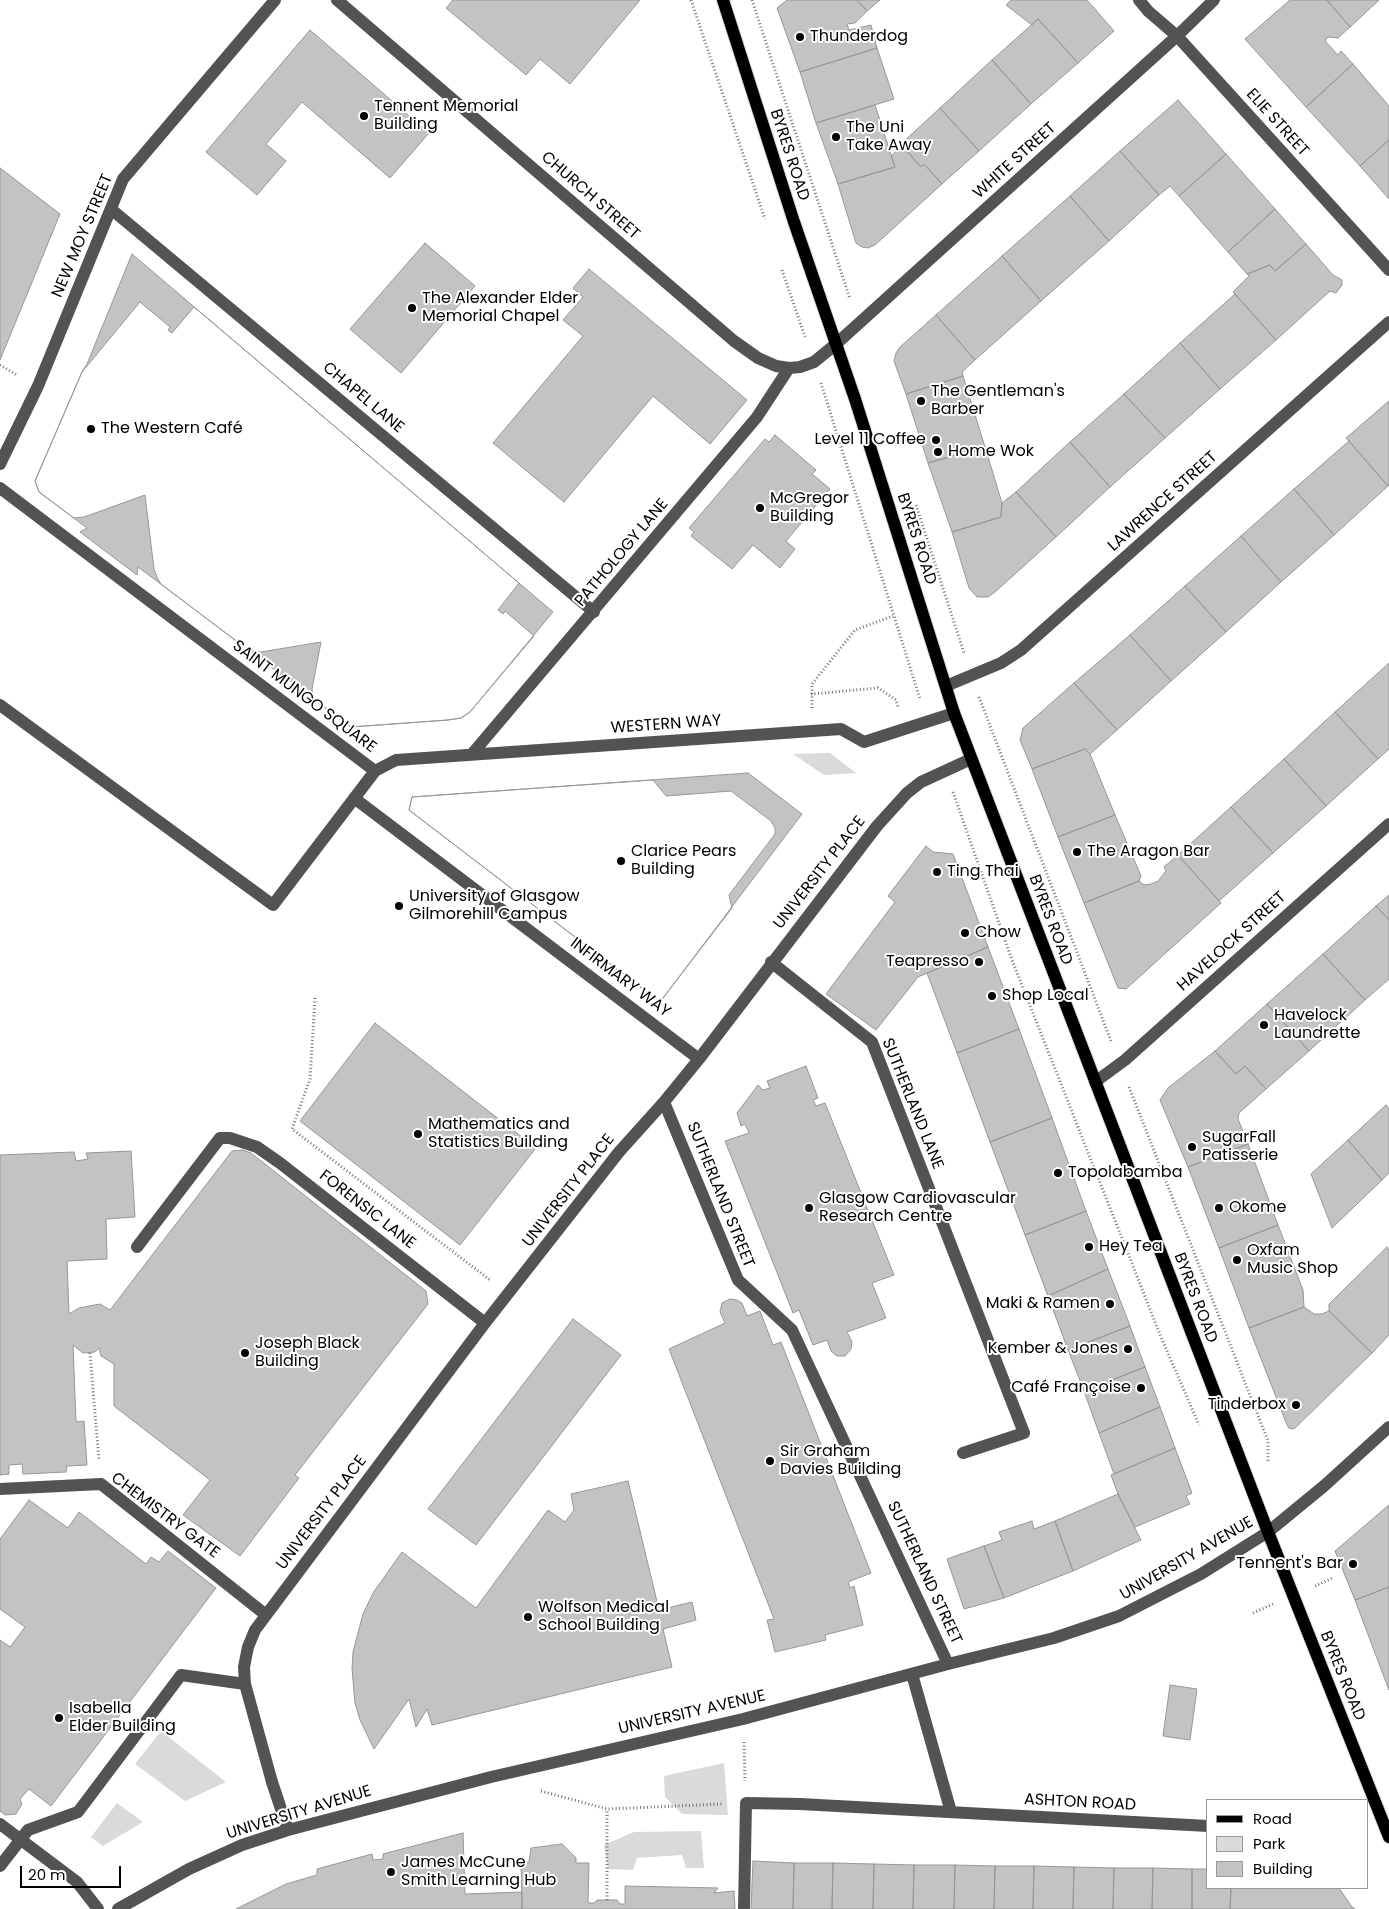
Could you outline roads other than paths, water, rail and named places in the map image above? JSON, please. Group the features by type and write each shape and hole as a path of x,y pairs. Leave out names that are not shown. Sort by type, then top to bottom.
{"main road":[{"name":"BYRES ROAD","path":"723,0 954,713 1268,1532 1389,1837"}],"street":[{"name":"NEW MOY STREET","path":"0,464 38,386 123,179 275,0"},
{"name":"CHURCH STREET","path":"337,0 734,342 758,358 776,366 789,368 800,367 814,362 836,344"},
{"name":"ELIE STREET","path":"1138,0 1177,36 1389,270"},
{"name":"WHITE STREET","path":"836,344 1177,36 1214,0"},
{"name":"CHAPEL LANE","path":"111,209 594,612"},
{"name":"LAWRENCE STREET","path":"946,686 1001,663 1020,650 1389,322"},
{"name":"PATHOLOGY LANE","path":"472,754 757,417 789,368"},
{"name":"SAINT MUNGO SQUARE","path":"0,488 375,771 273,905 0,705"},
{"name":"WESTERN WAY","path":"375,771 396,760 841,729 864,742 954,713"},
{"name":"UNIVERSITY PLACE","path":"288,1830 272,1782 245,1684 244,1667 248,1647 255,1630 508,1294 619,1152 664,1102 699,1058 877,826 907,793 928,779 972,759"},
{"name":"INFIRMARY WAY","path":"354,798 699,1058"},
{"name":"HAVELOCK STREET","path":"1095,1082 1120,1064 1389,824"},
{"name":"SUTHERLAND LANE","path":"772,962 872,1042 1024,1433 963,1453"},
{"name":"SUTHERLAND STREET","path":"664,1102 738,1280 792,1330 948,1664"},
{"name":"FORENSIC LANE","path":"136,1247 220,1138 230,1138 257,1147 486,1323"},
{"name":"UNIVERSITY AVENUE","path":"118,1909 189,1869 242,1845 288,1830 491,1777 743,1719 948,1664 1054,1638 1119,1616 1181,1585 1268,1532 1302,1505 1389,1427"},
{"name":"CHEMISTRY GATE","path":"0,1489 101,1484 266,1615"},
{"path":"912,1674 950,1812"},
{"path":"0,1866 28,1830 78,1812 181,1675 245,1684"},
{"name":"ASHTON ROAD","path":"744,1909 746,1803 1206,1826"},
{"path":"0,1824 77,1882 98,1909"}],"place":[{"name":"Thunderdog","path":"800,37"},
{"name":"Tennent Memorial Building","path":"364,116"},
{"name":"The Uni Take Away","path":"836,137"},
{"name":"The Alexander Elder Memorial Chapel","path":"412,308"},
{"name":"The Gentleman's Barber","path":"921,401"},
{"name":"The Western Café","path":"91,429"},
{"name":"Level 11 Coffee","path":"936,440"},
{"name":"Home Wok","path":"938,452"},
{"name":"McGregor Building","path":"760,508"},
{"name":"The Aragon Bar","path":"1077,852"},
{"name":"Clarice Pears Building","path":"621,861"},
{"name":"Ting Thai","path":"937,872"},
{"name":"University of Glasgow Gilmorehill Campus","path":"399,906"},
{"name":"Chow","path":"965,933"},
{"name":"Teapresso","path":"979,962"},
{"name":"Shop Local","path":"992,996"},
{"name":"Havelock Laundrette","path":"1264,1025"},
{"name":"Mathematics and Statistics Building","path":"418,1134"},
{"name":"SugarFall Patisserie","path":"1192,1147"},
{"name":"Topolabamba","path":"1058,1173"},
{"name":"Glasgow Cardiovascular Research Centre","path":"809,1208"},
{"name":"Okome","path":"1219,1208"},
{"name":"Hey Tea","path":"1089,1247"},
{"name":"Oxfam Music Shop","path":"1237,1260"},
{"name":"Maki & Ramen","path":"1110,1304"},
{"name":"Kember & Jones","path":"1128,1349"},
{"name":"Joseph Black Building","path":"245,1353"},
{"name":"Café Françoise","path":"1141,1388"},
{"name":"Tinderbox","path":"1296,1405"},
{"name":"Sir Graham Davies Building","path":"770,1461"},
{"name":"Tennent's Bar","path":"1353,1564"},
{"name":"Wolfson Medical School Building","path":"528,1617"},
{"name":"Isabella Elder Building","path":"59,1718"},
{"name":"James McCune Smith Learning Hub","path":"391,1872"}]}
